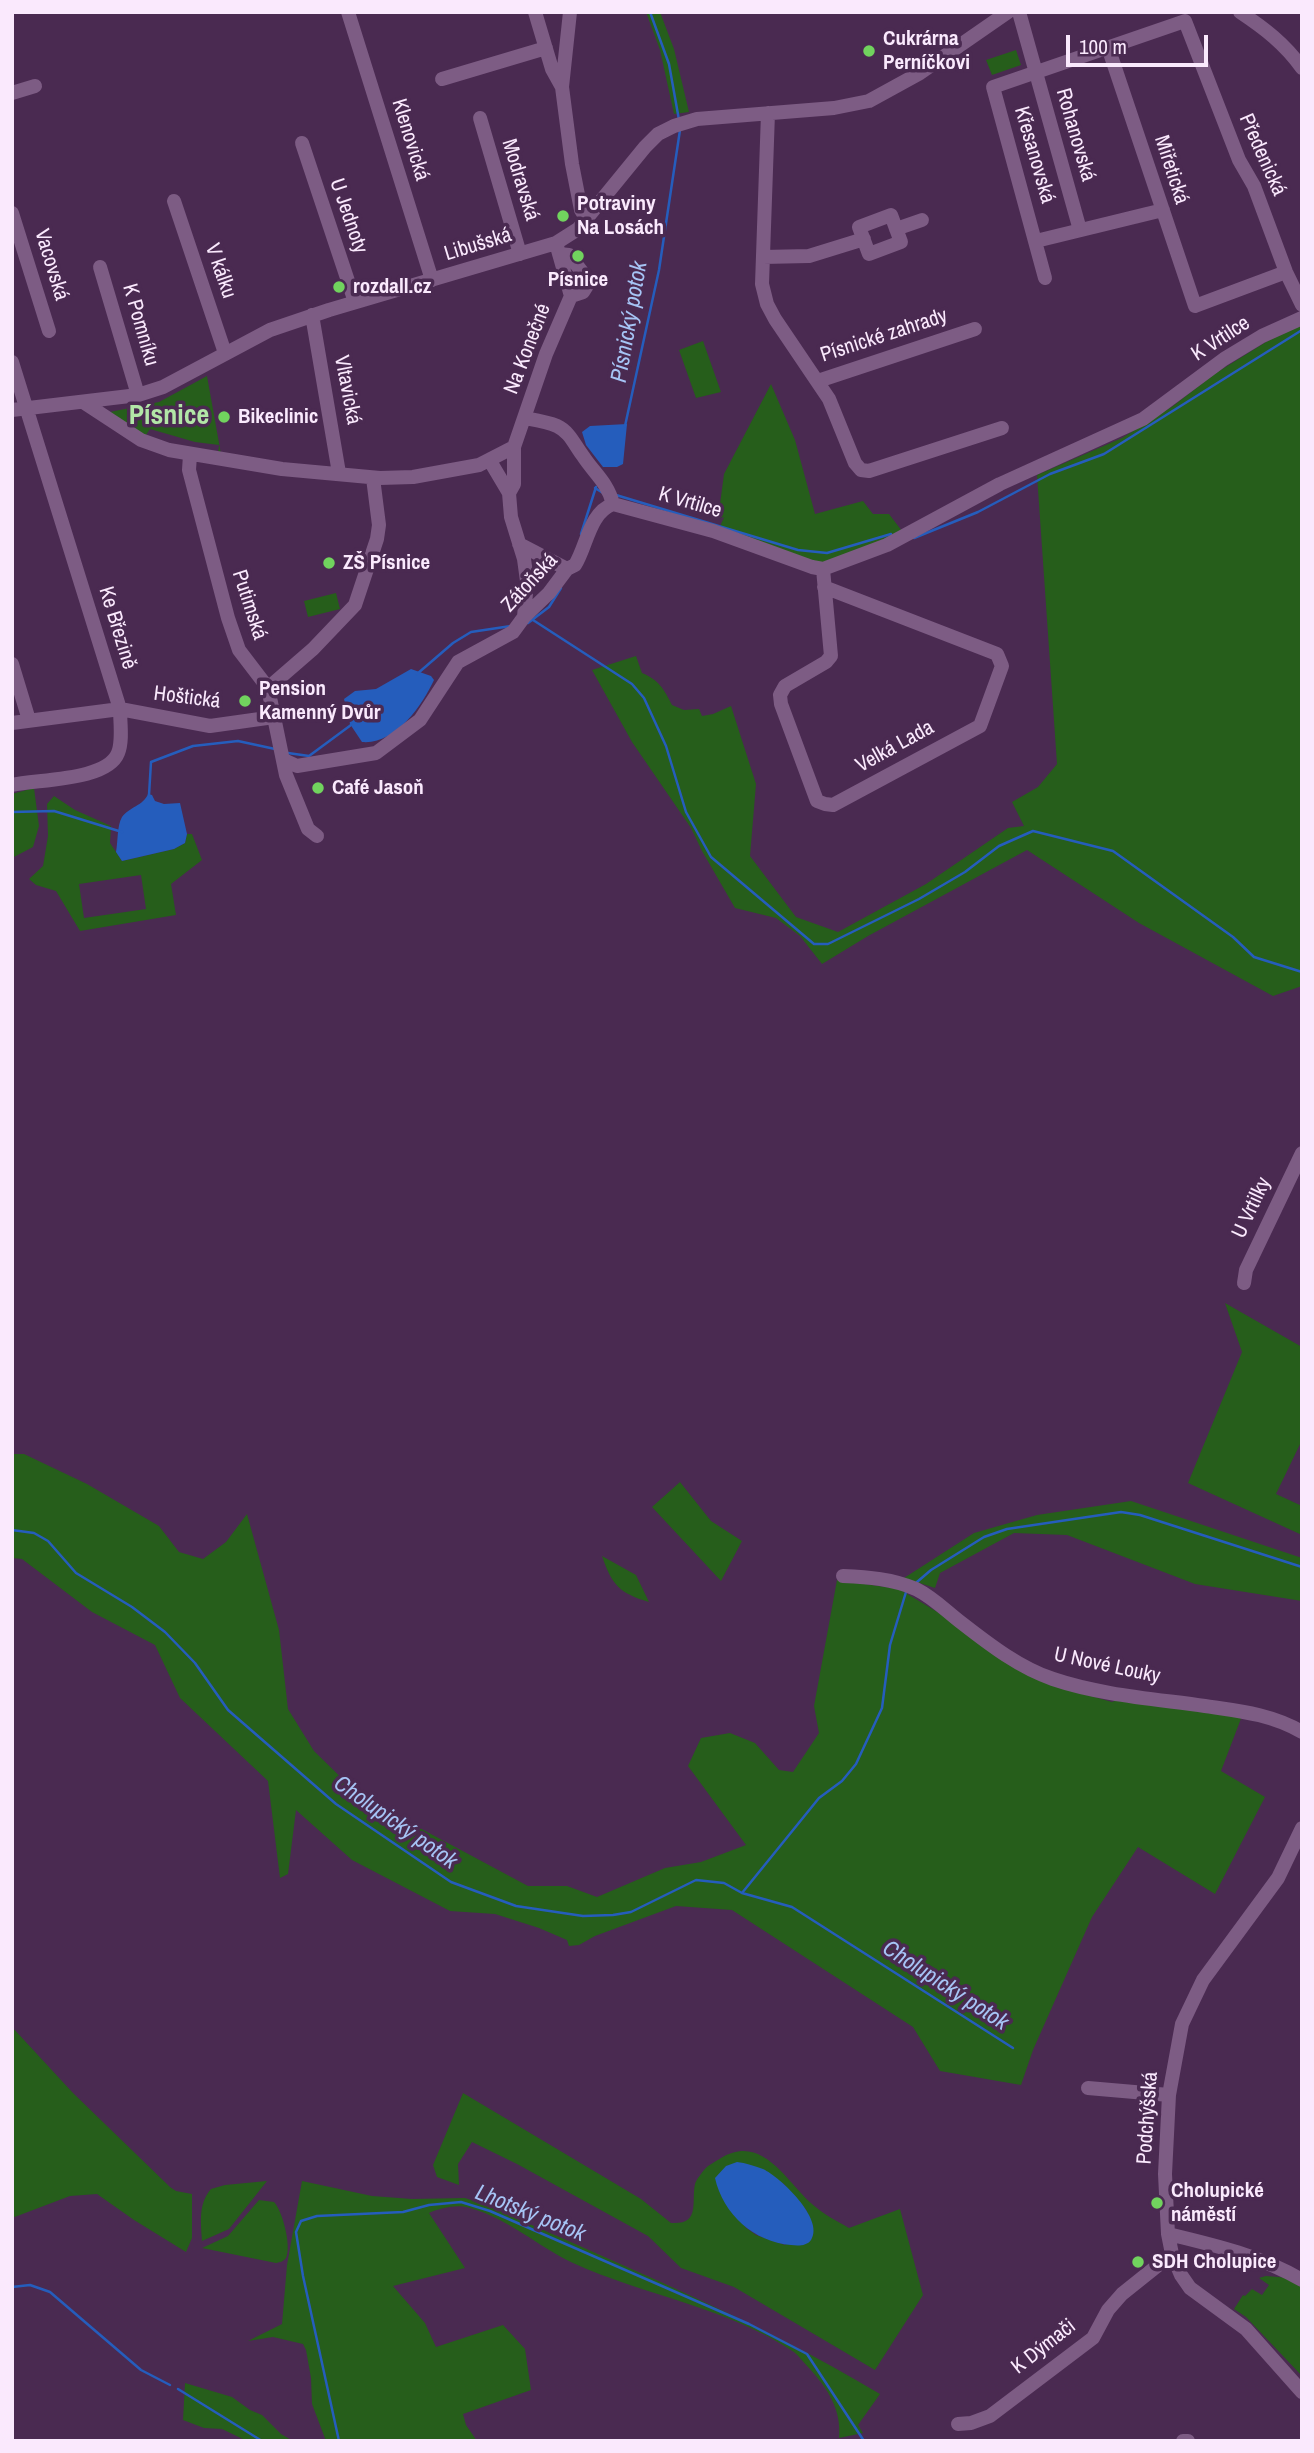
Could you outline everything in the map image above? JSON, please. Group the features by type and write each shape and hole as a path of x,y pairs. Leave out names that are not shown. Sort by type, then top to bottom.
{"street":[{"name":"Klenovická","path":"348,12 432,280"},
{"path":"535,12 552,69 562,87"},
{"path":"570,12 562,87 572,164 581,210 587,220"},
{"name":"Libušská","path":"19,409 138,395 163,387 270,330 312,315 520,254 558,249 587,220 658,134 679,124 730,115 834,108 869,101 920,73 1008,12"},
{"name":"Rohanovská","path":"1019,12 1080,230"},
{"path":"1240,12 1274,36 1302,68"},
{"name":"Předenická","path":"1108,47 1185,21 1239,160 1254,186 1286,272 1302,305"},
{"path":"1035,71 1108,47"},
{"name":"Miřetická","path":"1108,47 1195,306 1286,272"},
{"path":"443,79 546,48"},
{"name":"Křesanovská","path":"1035,71 993,87 1045,278"},
{"path":"12,93 35,86"},
{"name":"Písnické zahrady","path":"768,113 762,284 767,304 818,380 975,330"},
{"name":"Modravská","path":"480,118 520,254"},
{"name":"U Jednoty","path":"302,143 355,302"},
{"name":"V kálku","path":"174,201 225,353"},
{"path":"1036,240 1163,210"},
{"name":"Vacovská","path":"12,213 49,331"},
{"path":"763,257 809,256 864,239 869,254 901,242 896,229 922,220"},
{"name":"Na Konečné","path":"524,418 546,355 571,296 583,292 588,285 586,277 569,255 558,249"},
{"name":"K Pomníku","path":"100,267 138,395"},
{"name":"Vltavická","path":"312,315 340,473"},
{"name":"K Vrtilce","path":"611,497 822,569 887,545 1000,484 1143,419 1224,359 1262,336 1302,318"},
{"name":"Ke Březině","path":"12,362 19,409 120,709 120,750 113,761 78,776 12,785"},
{"path":"818,380 829,399 855,463 861,470 884,468 1002,428"},
{"path":"83,402 141,440 190,455 282,469 373,478 412,477 490,460 514,447"},
{"path":"509,493 514,484 514,447 524,418 557,426 568,434 611,497"},
{"name":"Putimská","path":"190,455 188,470 228,618 239,650 268,688 292,793 308,829 317,836"},
{"path":"490,460 509,493 511,517 527,582 520,623"},
{"path":"268,688 313,649 355,606 374,552 378,532 373,478"},
{"name":"Zátoňská","path":"282,754 297,766 376,752 420,720 463,657 520,623 543,600 567,569 578,561 598,514 611,497"},
{"path":"519,544 567,569"},
{"name":"Velká Lada","path":"822,569 831,656 826,662 785,686 780,695 817,801 833,805 980,726 1002,667 997,654 824,587"},
{"path":"12,664 29,720"},
{"name":"Hoštická","path":"12,723 120,709 210,726 274,717"},
{"name":"U Vrtilky","path":"1244,1283 1246,1270 1302,1153"},
{"name":"U Nové Louky","path":"843,1576 877,1579 917,1590 937,1601 1014,1660 1052,1679 1103,1690 1249,1712 1285,1722 1302,1732"},
{"name":"Podchýšská","path":"1302,1828 1278,1878 1203,1980 1182,2024 1169,2095 1165,2174 1168,2234 1172,2254 1181,2274 1190,2288 1246,2329 1302,2392"},
{"path":"1088,2088 1169,2095"},
{"path":"1168,2234 1234,2250 1287,2271 1302,2280"},
{"name":"K Dýmači","path":"958,2424 971,2423 990,2416 1093,2338 1108,2310 1122,2294 1172,2254"}],"green space":[{"path":"646,12 660,12 674,49 689,112 674,114 660,50"},
{"path":"1016,50 1021,65 992,75 986,60"},
{"path":"1302,325 1302,986 1273,996 1139,923 1027,850 868,936 822,964 800,936 776,918 735,908 691,828 632,742 592,670 636,656 642,673 660,686 672,705 684,710 699,709 702,716 731,706 756,784 750,856 796,917 838,932 926,884 1008,828 1024,826 1012,802 1038,787 1057,764 1037,475 1122,438 1173,406 1216,373 1266,342"},
{"path":"703,341 721,392 696,398 679,350"},
{"path":"207,376 221,454 218,454 219,445 195,442 150,429 146,435 110,412 159,402"},
{"path":"771,384 795,440 815,514 863,501 873,514 889,514 902,531 889,541 819,565 719,529 724,517 718,519 724,474"},
{"path":"336,593 340,609 308,617 304,601"},
{"path":"34,788 39,826 33,847 12,858 12,794"},
{"path":"54,796 75,810 111,826 110,843 122,861 174,849 185,843 187,834 192,834 202,860 171,884 176,915 80,931 56,891 36,885 29,879 43,866 48,836 47,804","holes":["141,875 146,909 84,918 79,884"]},
{"path":"1225,1303 1302,1347 1302,1440 1276,1494 1302,1506 1302,1535 1188,1483 1242,1352"},
{"path":"12,1454 24,1454 87,1484 159,1526 179,1552 203,1559 226,1542 247,1514 279,1630 288,1709 314,1751 360,1796 528,1886 567,1886 597,1897 665,1868 701,1862 746,1845 688,1766 701,1738 730,1733 755,1743 779,1770 793,1772 819,1733 814,1706 837,1580 899,1589 1066,1689 1112,1702 1122,1698 1242,1716 1221,1771 1265,1797 1215,1894 1138,1847 1092,1917 1033,2050 1021,2085 940,2071 913,2027 732,1910 676,1906 595,1936 579,1945 569,1946 567,1940 495,1914 450,1911 352,1860 296,1810 288,1874 280,1878 268,1781 180,1698 155,1645 92,1612 22,1559 12,1558"},
{"path":"680,1482 711,1521 742,1541 721,1581 652,1507"},
{"path":"1131,1501 1302,1558 1302,1601 1195,1584 1067,1535 1014,1533 940,1573 935,1588 904,1578 974,1533 1037,1515"},
{"path":"602,1556 636,1575 649,1602 630,1595 618,1586 609,1574"},
{"path":"12,2027 73,2093 170,2187 192,2194 192,2238 186,2252 97,2194 70,2196 12,2218"},
{"path":"463,2093 641,2199 671,2223 680,2223 691,2216 695,2184 706,2168 736,2152 749,2151 772,2163 816,2208 849,2228 900,2209 923,2295 875,2370 734,2287 681,2268 648,2236 472,2142 458,2164 459,2185 437,2177 433,2165","holes":["783,2183 807,2211 785,2245 756,2235 745,2227"]},
{"path":"267,2181 229,2229 202,2241 202,2207 211,2189"},
{"path":"302,2181 372,2196 412,2199 465,2198 489,2206 736,2317 880,2394 858,2425 863,2433 839,2438 838,2418 832,2400 816,2376 794,2352 714,2313 573,2263 484,2213 465,2207 454,2207 429,2213 465,2268 393,2286 425,2323 436,2347 503,2325 525,2349 531,2390 463,2414 466,2425 477,2441 326,2441 312,2404 311,2378 303,2344 273,2337 248,2341 282,2324 287,2265"},
{"path":"259,2200 274,2202 280,2212 288,2245 284,2260 276,2263 202,2248 228,2236"},
{"path":"1259,2278 1290,2278 1302,2284 1302,2376 1246,2317 1234,2309 1243,2295 1252,2289 1262,2295 1269,2285"},
{"path":"185,2383 232,2397 262,2415 281,2434 293,2441 247,2441 222,2429 204,2428 183,2420"}],"water":[{"path":"627,424 623,464 603,467 586,445 582,432 590,426"},
{"path":"411,669 431,676 434,680 415,712 396,731 374,741 362,742 350,724 344,699 355,691 376,689"},
{"path":"148,794 152,795 155,801 164,804 180,803 187,834 185,843 174,849 122,861 116,852 120,820"},
{"path":"737,2162 771,2173 799,2200 812,2221 814,2231 809,2242 802,2245 777,2243 753,2232 733,2214 719,2191 715,2178 726,2166"}],"waterway":[{"name":"Písnický potok","path":"650,12 669,64 679,120"},
{"name":"Písnický potok","path":"625,426 659,270 680,130"},
{"path":"914,538 978,512 1050,474 1104,454 1302,330"},
{"name":"Písnický potok","path":"581,534 596,487"},
{"path":"595,488 603,493"},
{"path":"616,495 798,550 827,553 891,534"},
{"name":"Písnický potok","path":"528,623 549,607 561,588"},
{"path":"533,620 632,684 644,698 666,746 686,812 711,857 814,944 828,944 919,899 965,872 999,846 1033,831 1113,851 1233,937 1254,957 1302,972"},
{"name":"Písnický potok","path":"417,674 453,643 471,632 511,626"},
{"name":"Písnický potok","path":"288,753 309,756 351,725"},
{"name":"Písnický potok","path":"149,795 151,762 193,746 238,741 275,749"},
{"name":"Písnický potok","path":"12,812 54,811 122,832"},
{"path":"917,1582 931,1570 984,1537 1007,1529 1121,1512 1140,1515 1302,1567"},
{"name":"Cholupický potok","path":"12,1530 34,1533 48,1541 76,1573 132,1607 165,1632 195,1663 228,1710 336,1804 451,1882 516,1906 583,1916 631,1912 696,1880 724,1883 742,1893 792,1907 1013,2048"},
{"path":"742,1893 819,1798 842,1781 856,1764 882,1708 890,1645 906,1592"},
{"name":"Lhotský potok","path":"339,2441 303,2276 296,2232 301,2221 317,2216 403,2212 429,2205 461,2202 490,2211 749,2324 807,2354 864,2441"},
{"name":"Lhotský potok","path":"12,2287 30,2285 50,2292 141,2370 170,2385"},
{"name":"Lhotský potok","path":"178,2389 262,2441"}],"place":[{"name":"Cukrárna Perníčkovi","path":"869,51"},
{"name":"Potraviny Na Losách","path":"563,216"},
{"name":"Písnice","path":"578,256"},
{"name":"rozdall.cz","path":"339,287"},
{"name":"Bikeclinic","path":"224,417"},
{"name":"ZŠ Písnice","path":"329,563"},
{"name":"Pension Kamenný Dvůr","path":"245,701"},
{"name":"Café Jasoň","path":"318,788"},
{"name":"Cholupické náměstí","path":"1157,2203"},
{"name":"SDH Cholupice","path":"1138,2262"}],"district":[{"name":"Písnice","path":"169,416"}]}
